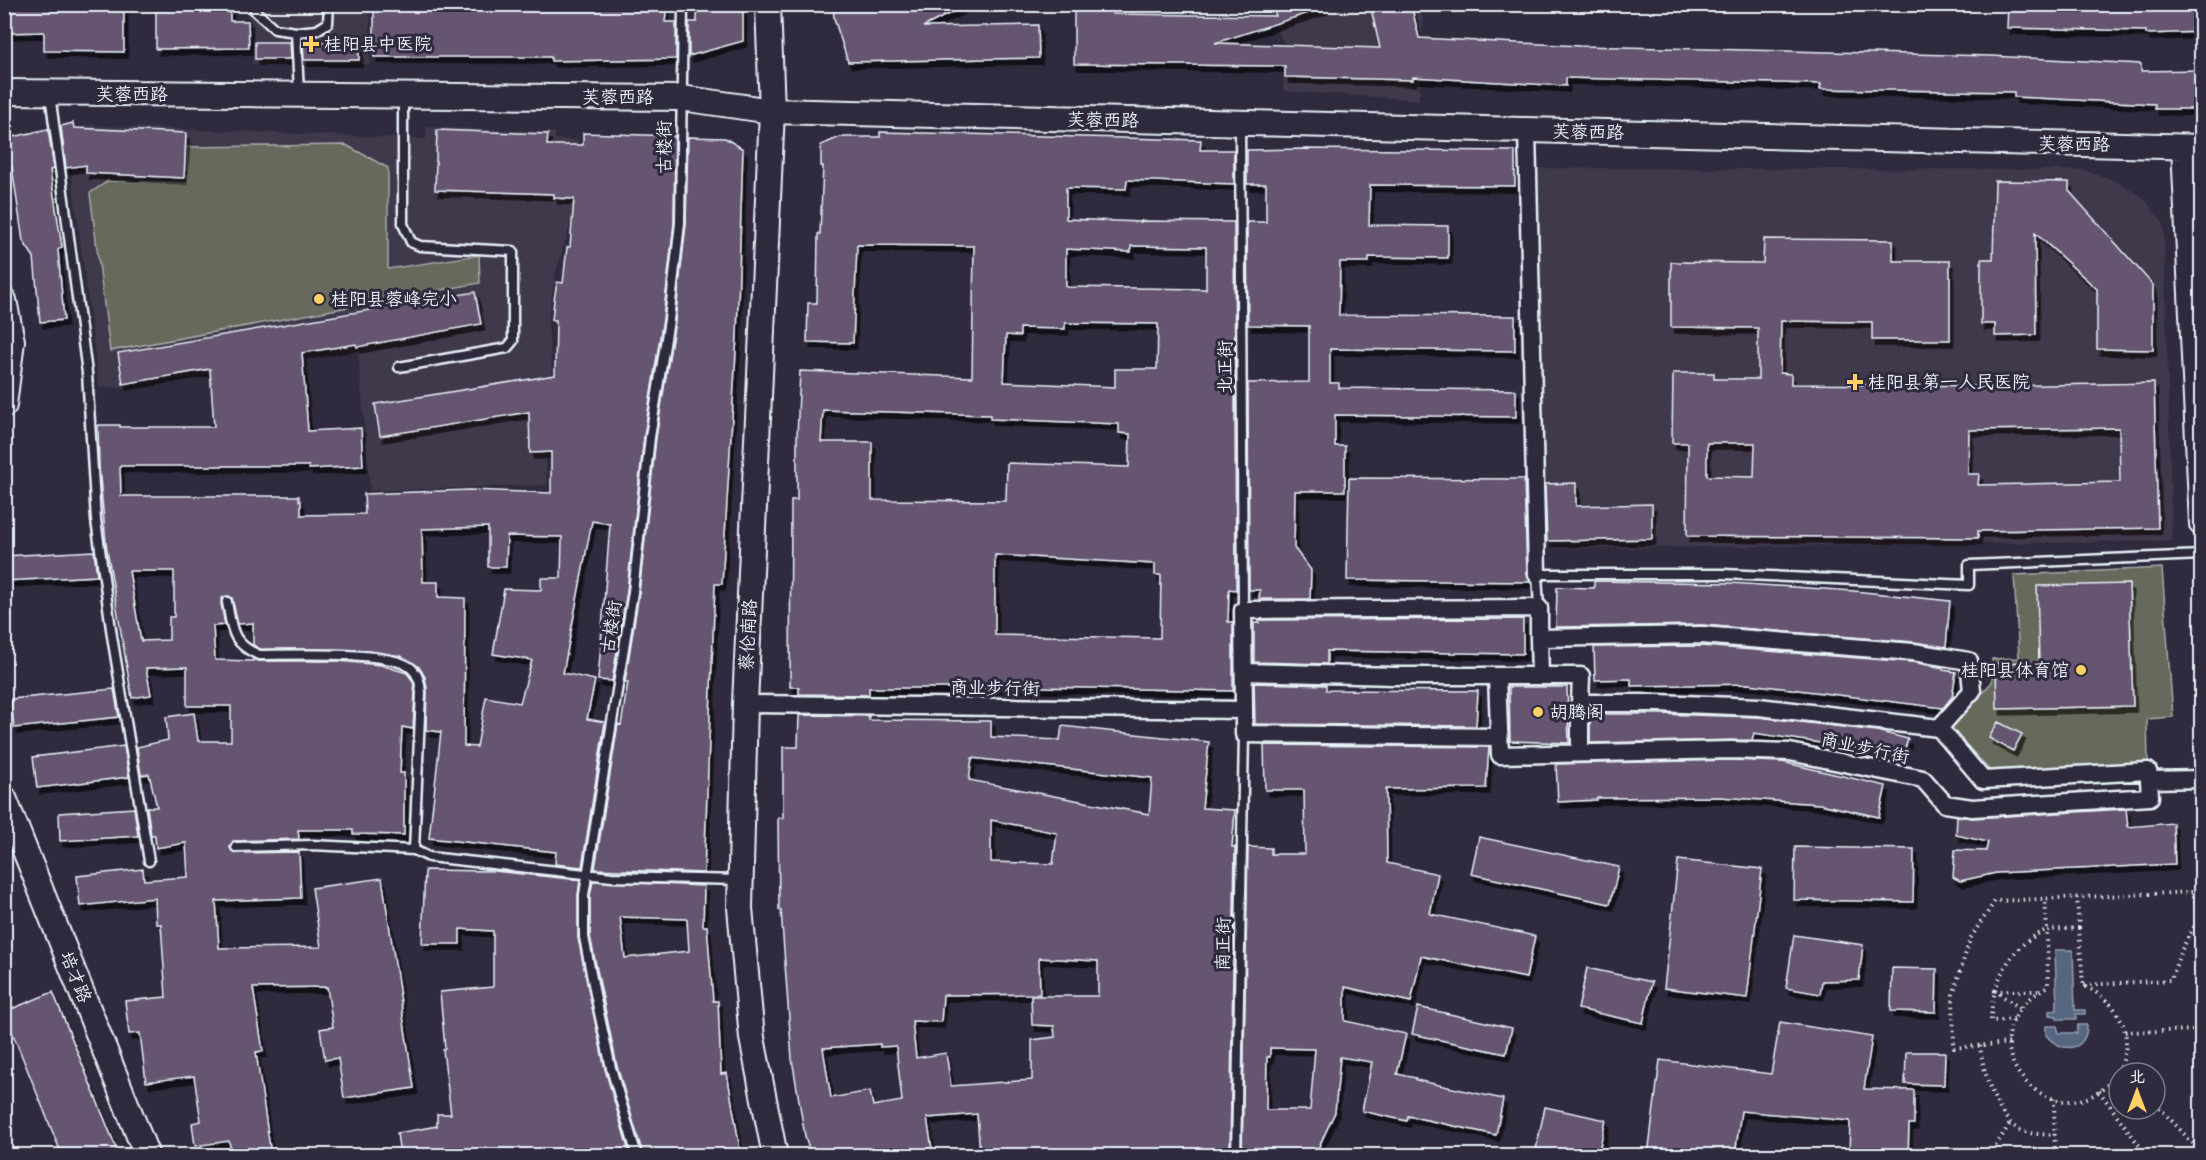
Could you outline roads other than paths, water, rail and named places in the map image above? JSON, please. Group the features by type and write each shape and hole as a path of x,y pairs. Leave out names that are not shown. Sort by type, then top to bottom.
{"street":[{"name":"蔡伦南路","path":"768,4 772,111 745,704 740,908 752,1038 775,1155"},
{"name":"芙蓉西路","path":"4,92 681,98 772,111 2193,147"},
{"path":"1527,130 1537,574"},
{"path":"2193,147 2202,524"},
{"path":"4,300 12,340 4,405"},
{"path":"1497,676 1499,737 1244,734 1244,610 1539,608 1540,675"},
{"path":"1539,638 1701,635 1913,652 1969,661 1972,691 1939,728 1983,780 2148,771 2149,780 2202,779"},
{"path":"1244,672 1394,676 1581,676 1581,753"},
{"name":"商业步行街","path":"1581,703 1760,707 1939,728"},
{"name":"商业步行街","path":"745,704 1244,710"},
{"name":"商业步行街","path":"1499,737 1500,755 1731,750 1790,752 1923,779 1945,804 1972,808 2150,797 2149,780"},
{"name":"培才路","path":"4,798 147,1155"}],"lane":[{"path":"254,4 255,11 275,29 296,32 317,30 328,23 329,4"},
{"name":"古楼街","path":"637,1155 611,1068 584,937 585,895 633,592 650,437 669,320 679,234 683,4"},
{"path":"296,32 299,95"},
{"path":"50,93 87,373 96,520 112,636 149,861"},
{"path":"399,367 507,348 513,341 513,251 420,246 411,242 404,224 402,96"},
{"name":"北正街","path":"1240,123 1244,610"},
{"path":"1539,608 1537,574 1723,574 1969,585 1969,565 2202,555"},
{"path":"227,602 233,633 245,649 259,655 368,657 392,660 409,667 418,677 421,693 414,850"},
{"name":"南正街","path":"1236,1155 1244,734"},
{"path":"236,847 312,845 414,850 429,857 588,875 740,880"}],"water":[{"path":"2055,950 2073,950 2075,1010 2085,1010 2085,1014 2076,1014 2076,1019 2057,1019 2057,1016 2049,1015 2049,1011 2057,1010"},
{"path":"2078,1025 2087,1025 2086,1034 2083,1041 2072,1047 2059,1045 2046,1035 2046,1026 2057,1026 2059,1033 2077,1033"}],"place":[{"name":"桂阳县中医院","path":"311,44"},
{"name":"桂阳县蓉峰完小","path":"319,299"},
{"name":"桂阳县第一人民医院","path":"1855,382"},
{"name":"桂阳县体育馆","path":"2081,670"},
{"name":"胡腾阁","path":"1538,712"}]}
